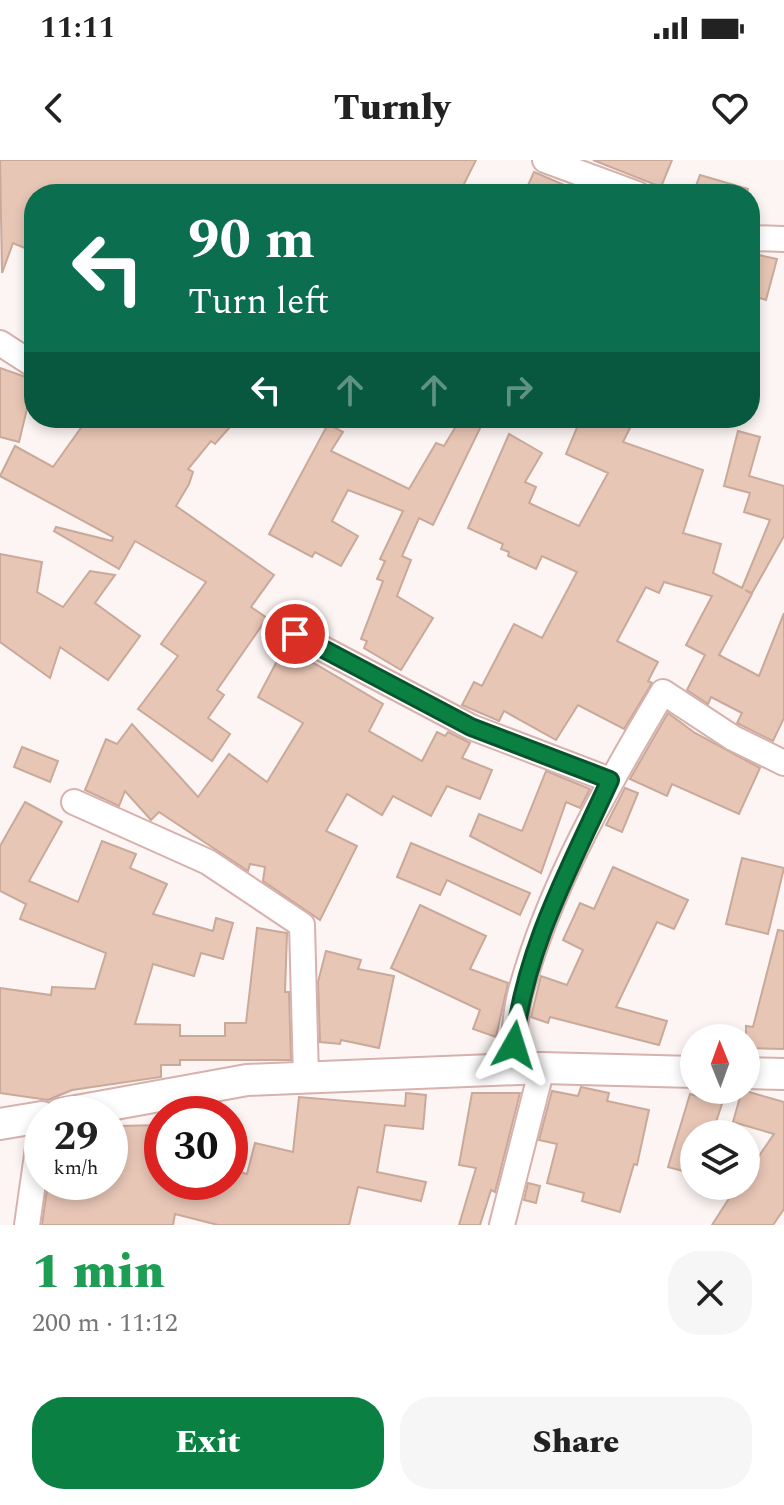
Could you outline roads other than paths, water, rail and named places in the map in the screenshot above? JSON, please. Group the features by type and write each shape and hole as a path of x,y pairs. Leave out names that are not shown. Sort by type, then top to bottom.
{"main road":[{"path":"128,1102 247,1080 542,1068 680,1072"},
{"path":"760,1073 784,1074"},
{"path":"0,1124 24,1121"}],"street":[{"path":"545,160 610,184"},
{"path":"760,238 784,239"},
{"path":"0,343 24,359"},
{"path":"295,634 471,727 610,780"},
{"path":"511,1070 520,994 545,921 610,780 663,692 733,738 784,763"},
{"path":"74,802 208,862 302,925 306,1078"},
{"path":"502,1225 542,1068"},
{"path":"27,1225 31,1200"}]}
